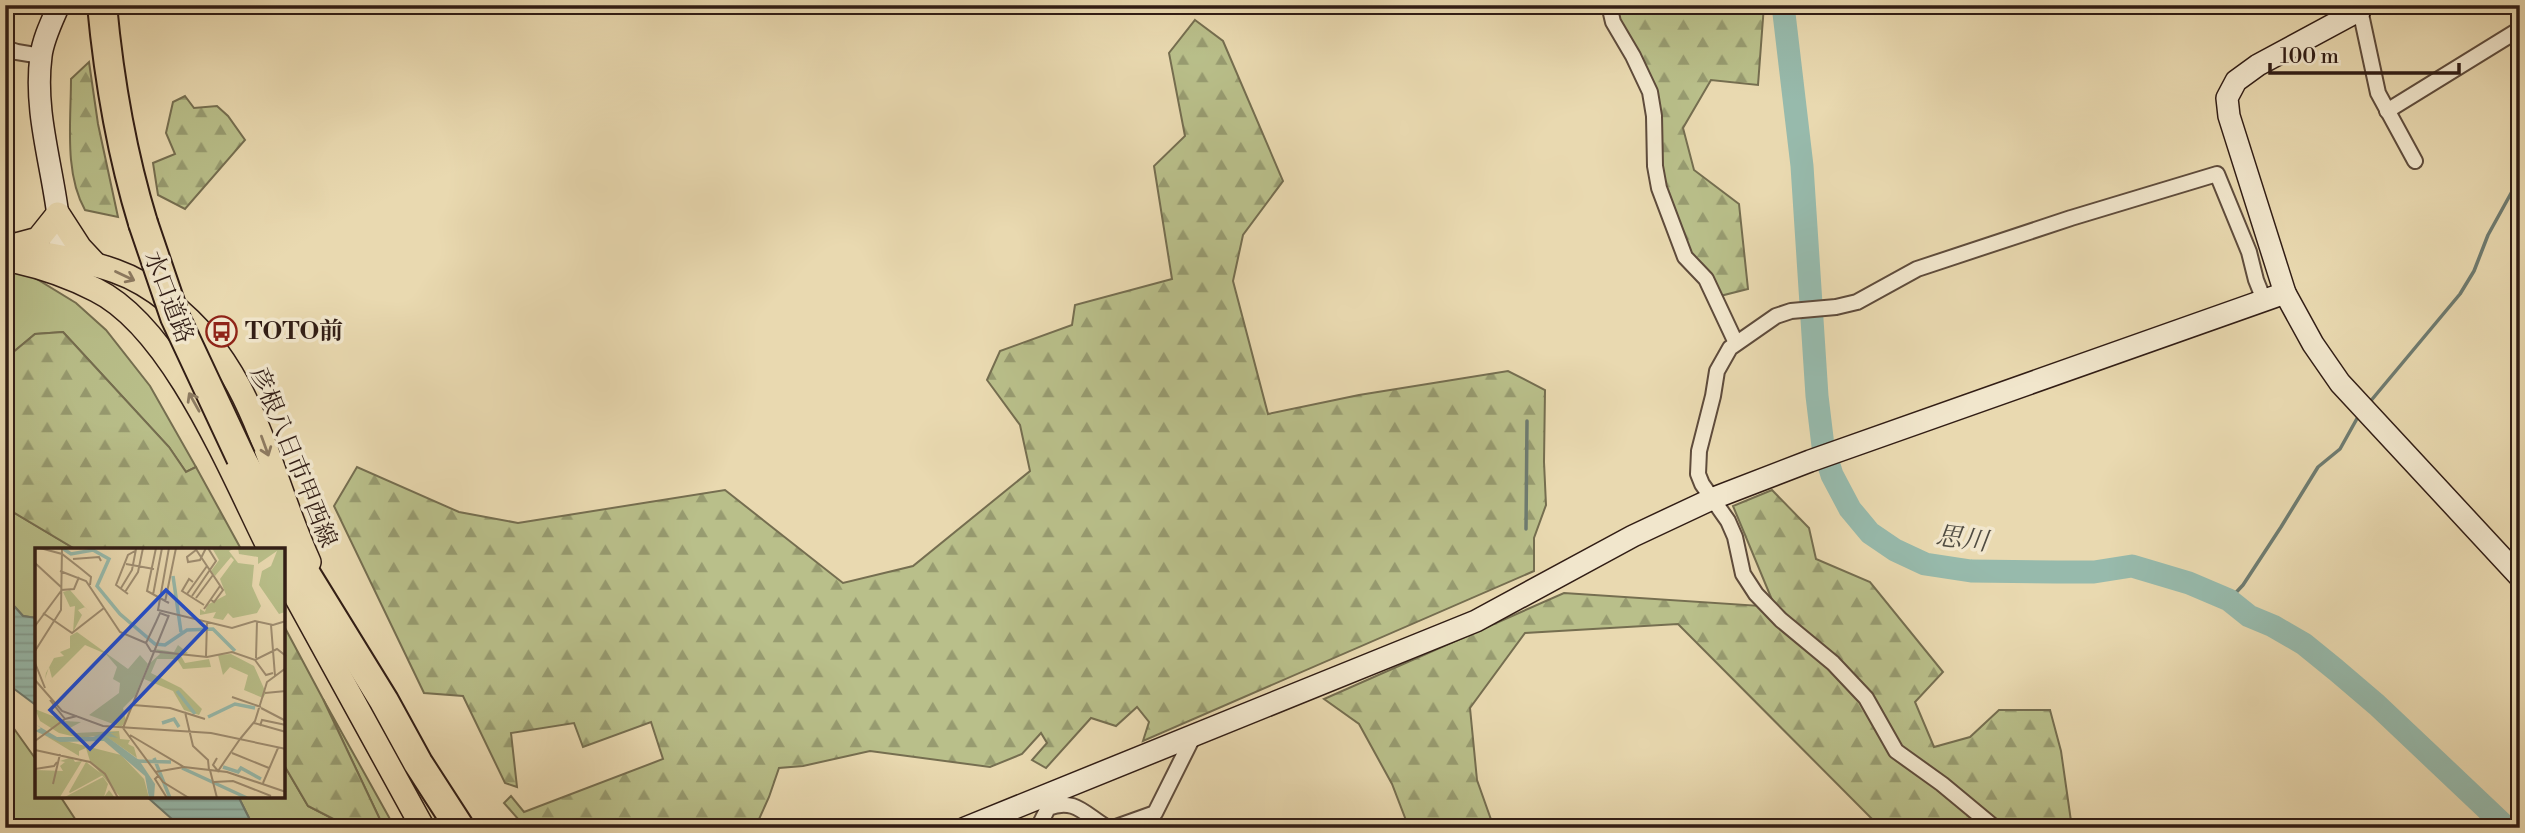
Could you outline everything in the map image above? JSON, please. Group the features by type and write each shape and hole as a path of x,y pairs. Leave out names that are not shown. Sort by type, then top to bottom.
{"highway":[{"name":"水口道路","path":"102,5 107,61 119,134 143,223 175,317 281,548"},
{"name":"水口道路","path":"291,571 307,576 384,701 418,763 460,828"},
{"name":"水口道路","path":"291,571 301,581 382,733 439,828"}],"main road":[{"path":"20,251 44,233 58,214 80,248 96,265"},
{"name":"彦根八日市甲西線","path":"20,251 96,290 128,312 147,331 170,360 212,435 269,548"},
{"name":"彦根八日市甲西線","path":"5,258 20,251 61,255 115,271 149,287 193,321 225,360 247,401 305,553 326,600 352,644 353,652"},
{"path":"61,255 96,290"},
{"path":"291,571 423,828"}],"street":[{"path":"59,5 41,56 42,117 47,162 61,233 61,255"},
{"path":"1609,5 1613,22 1650,92 1658,188 1685,257 1706,279 1736,343"},
{"path":"2415,161 2378,93 2362,7 2258,65 2236,81 2227,99 2229,116 2285,293 2313,344 2340,383 2520,577"},
{"path":"2387,111 2520,29"},
{"path":"5,48 41,56"},
{"path":"1994,828 1942,784 1896,751 1866,698 1833,663 1781,620 1756,594 1743,574 1735,537 1728,521 1698,474 1699,451 1717,371 1730,348 1776,316 1791,311 1836,307 1857,302 1917,269 2071,218 2217,174 2249,251 2264,300"},
{"path":"965,828 1045,801 1476,621 1633,536 1714,499 1810,461 2285,293"},
{"path":"1045,801 1074,804 1089,817 1110,828 1155,813 1193,737"},
{"path":"1038,828 1045,801"}],"green space":[{"path":"1614,5 1764,5 1758,85 1711,80 1683,128 1694,170 1739,204 1748,289 1720,296 1690,251 1663,182 1658,118"},
{"path":"1195,20 1223,41 1283,181 1243,235 1233,281 1268,414 1359,395 1508,371 1545,390 1546,505 1534,538 1534,571 1143,741 1149,722 1137,707 1116,726 1091,718 1046,768 1032,760 1047,743 1041,733 1022,754 990,767 870,751 803,766 779,768 755,828 526,828 504,803 511,796 524,812 663,759 651,722 583,747 574,723 511,733 517,787 505,783 463,696 424,693 334,506 357,467 459,512 518,523 725,490 843,583 913,566 1030,471 1020,425 987,380 1000,351 1072,325 1075,305 1172,279 1154,166 1185,136 1169,53"},
{"path":"89,62 98,124 118,217 85,210 74,180 70,146 71,79"},
{"path":"185,96 194,108 217,106 228,116 245,140 185,209 158,195 153,163 175,154 166,133 173,102"},
{"path":"5,208 32,276 76,303 106,330 150,386 196,467 186,472 169,447 63,332 35,334 5,359"},
{"path":"63,332 169,447 186,472 196,467 240,548 73,548 8,509 5,502 5,359 35,334"},
{"path":"1772,490 1809,528 1816,559 1870,582 1943,672 1915,702 1934,747 1970,737 1999,710 2050,710 2061,751 2072,828 1881,828 1678,624 1525,633 1470,708 1477,780 1494,828 1409,828 1392,784 1359,724 1324,699 1564,593 1775,607 1733,506"},
{"path":"5,502 8,509 73,548 35,548 35,618 23,616 5,596"},
{"path":"285,628 323,699 384,828 351,828 308,806 285,767"},
{"path":"323,699 395,828 384,828"},
{"path":"5,716 35,758 35,798 61,798 81,828 5,828"},
{"path":"285,767 308,806 351,828 260,828 250,820 239,798 285,798"}],"shaded area":[{"path":"5,596 23,616 35,618 35,704 5,682"},
{"path":"148,798 239,798 250,820 260,828 182,828"}],"waterway":[{"name":"思川","path":"1783,5 1802,166 1817,396 1823,446 1832,475 1850,509 1870,533 1895,550 1925,564 1971,571 2057,572 2094,572 2132,566 2189,583 2229,600 2249,616 2304,644 2336,670 2377,705 2507,828"},
{"path":"2369,403 2460,294 2520,177"},
{"path":"2229,600 2243,585 2318,467 2340,449 2359,415"},
{"path":"1526,529 1527,421"}],"place":[{"name":"TOTO前","path":"222,331"}]}
